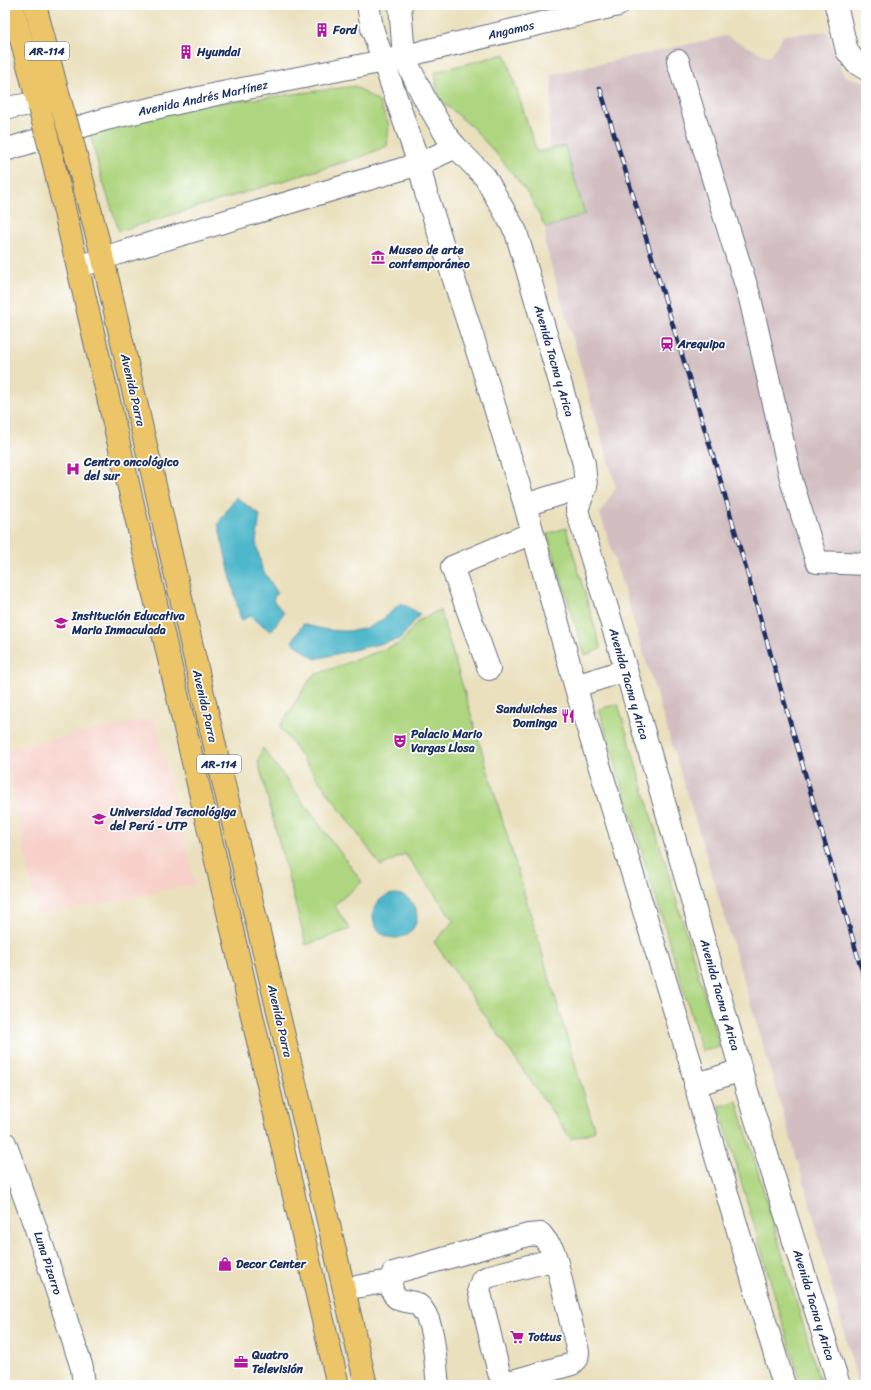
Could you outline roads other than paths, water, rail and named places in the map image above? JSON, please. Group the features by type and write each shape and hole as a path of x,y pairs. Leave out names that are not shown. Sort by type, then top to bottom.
{"main road":[{"name":"AR-114","path":"12,5 39,105"},
{"name":"AR-114","path":"35,5 60,99"},
{"name":"Avenida Parra","path":"60,99 103,259 220,768 366,1385"},
{"name":"Avenida Parra","path":"39,105 338,1385"}],"street":[{"path":"368,5 372,28 419,164 428,201 481,362 525,506 576,686 690,1061 695,1085 784,1385"},
{"name":"Avenida Tacna y Arica","path":"400,5 404,57 426,101 446,135 485,177 516,232 584,464 586,486 577,510 626,670 741,1070 839,1385"},
{"name":"Angamos","path":"404,57 618,5"},
{"path":"836,5 847,51 856,63 866,69"},
{"name":"Avenida Andrés Martínez","path":"5,150 106,119 217,94 404,57"},
{"path":"678,61 750,298 792,483 817,562 866,564"},
{"path":"5,108 39,105 60,99"},
{"path":"78,267 419,164 456,147"},
{"path":"525,506 586,486"},
{"path":"489,669 452,567 532,533"},
{"path":"576,686 626,670"},
{"path":"695,1085 741,1070"},
{"name":"Luna Pizarro","path":"5,1143 43,1248 82,1368 84,1385"},
{"path":"438,1385 431,1326 422,1309 414,1302 400,1300 394,1293 390,1281 393,1273 528,1235 541,1234 554,1250 578,1352 577,1360 572,1364 509,1382 503,1379 499,1373 479,1289 482,1280 490,1276 556,1259"},
{"path":"344,1289 390,1281"}],"water":[{"path":"236,497 260,515 256,542 262,569 277,592 273,600 284,613 271,631 249,616 241,621 218,524"},
{"path":"401,603 420,614 400,639 315,659 292,642 303,624 321,629 340,631 359,630 377,623"},
{"path":"395,894 407,898 413,904 417,916 413,928 407,934 395,938 383,934 377,928 373,916 377,904 383,898"}],"railway":[{"path":"600,88 721,482 866,985"}],"place":[{"name":"Ford","path":"322,30"},
{"name":"Hyundai","path":"186,52"},
{"name":"Museo de arte contemporáneo","path":"378,257"},
{"name":"Arequipa","path":"667,344"},
{"name":"Centro oncológico del sur","path":"73,469"},
{"name":"Institución Educativa Maria Inmaculada","path":"61,623"},
{"name":"Sandwiches Dominga","path":"568,716"},
{"name":"Palacio Mario Vargas Llosa","path":"400,741"},
{"name":"Universidad Tecnológiga del Perú - UTP","path":"99,819"},
{"name":"Decor Center","path":"225,1264"},
{"name":"Tottus","path":"517,1337"},
{"name":"Quatro Televisión","path":"241,1362"}]}
